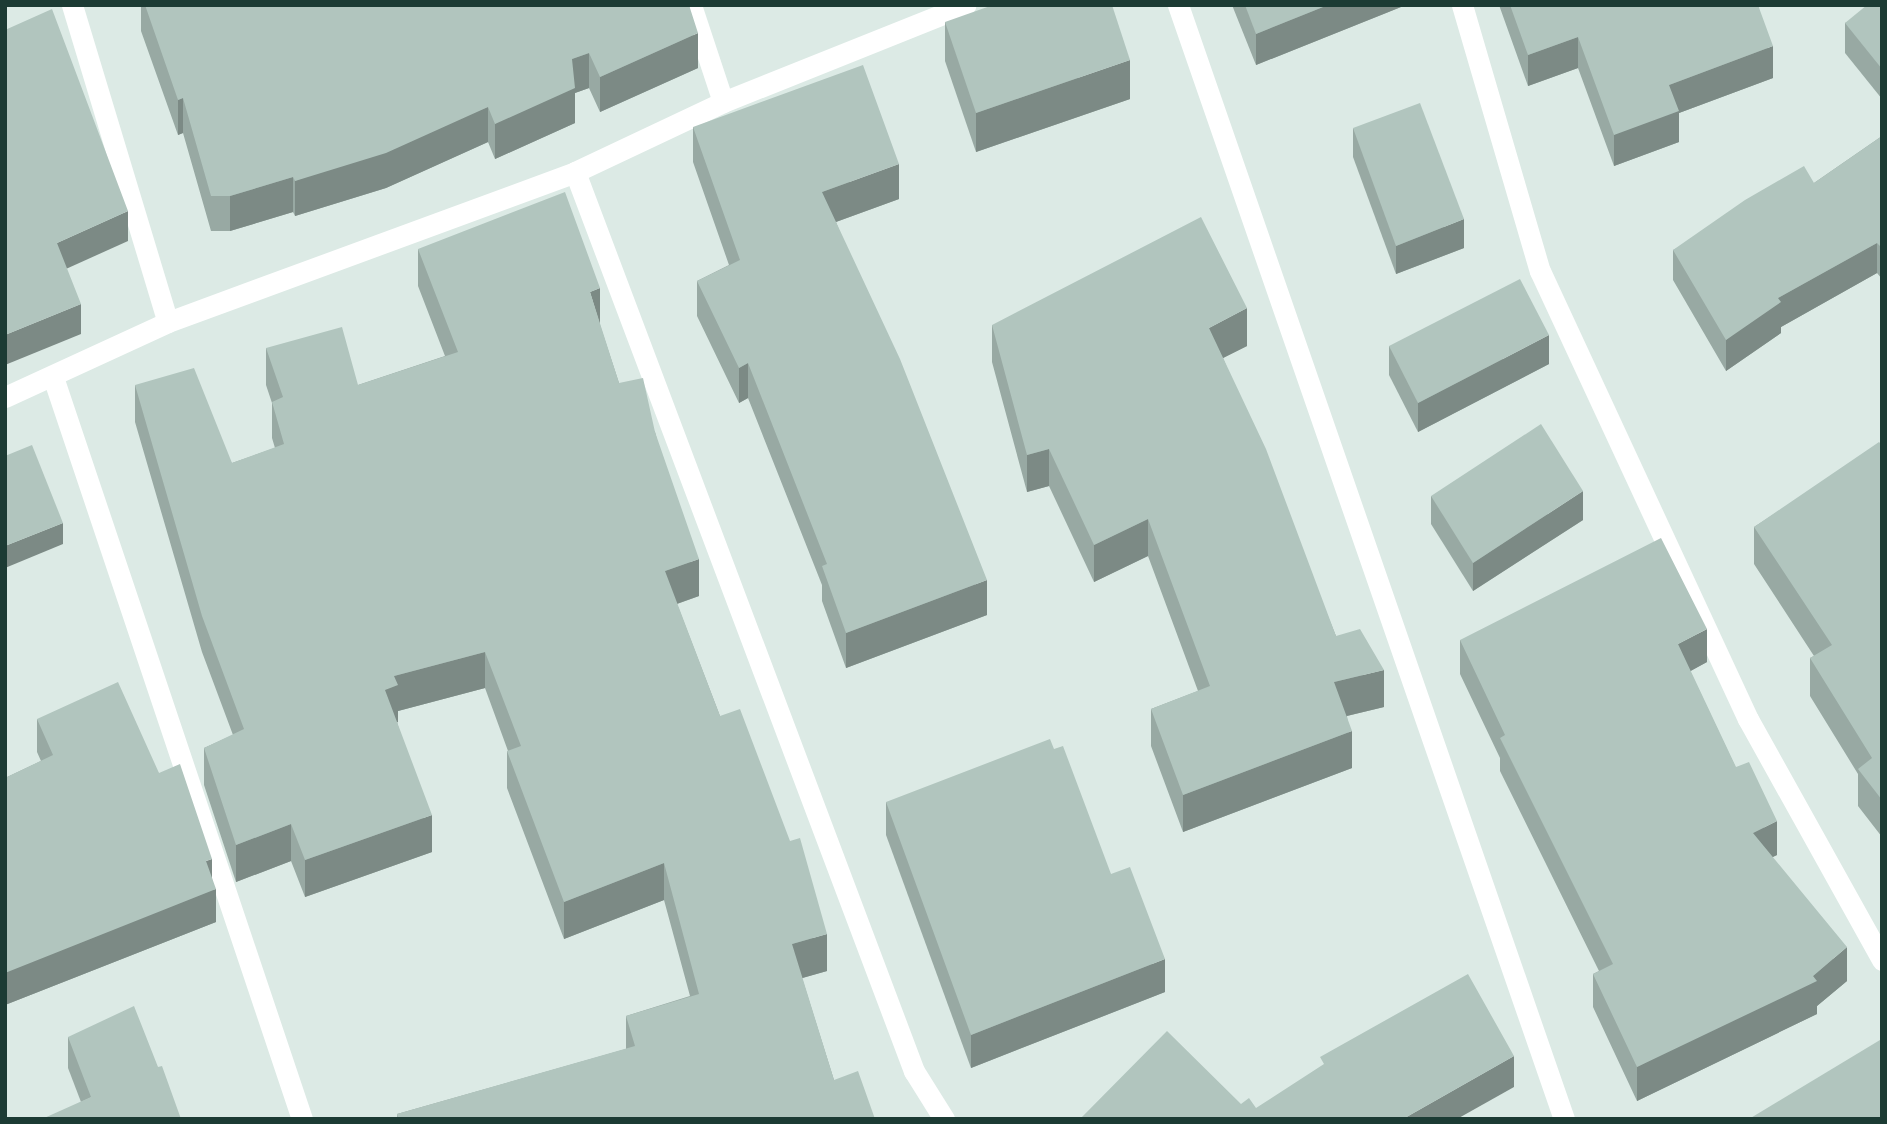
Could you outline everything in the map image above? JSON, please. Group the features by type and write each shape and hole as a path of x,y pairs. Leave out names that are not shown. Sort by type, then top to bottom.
{"street":[{"path":"72,5 168,323"},
{"path":"691,5 723,102"},
{"path":"5,397 168,323 575,172 723,102 965,5"},
{"path":"1178,5 1564,1119"},
{"path":"1462,5 1540,271 1748,719 1882,960"},
{"path":"575,172 915,1071 944,1119"},
{"path":"53,377 302,1119"}],"building":[{"path":"145,5 689,5 698,33 600,77 589,53 572,59 575,88 495,124 488,107 386,153 295,181 293,177 230,196 211,196 183,98 178,100"},
{"path":"993,5 1112,5 1130,60 976,113 945,22"},
{"path":"1245,5 1328,5 1256,34"},
{"path":"1510,5 1758,5 1773,46 1669,85 1679,111 1614,135 1578,37 1528,55"},
{"path":"1867,5 1882,5 1882,69 1845,23"},
{"path":"52,9 128,211 57,243 81,304 5,335 5,30"},
{"path":"863,65 899,164 822,192 900,359 987,580 846,633 822,566 827,564 748,363 739,368 697,281 740,260 693,127"},
{"path":"1420,103 1464,219 1396,246 1353,128"},
{"path":"1882,136 1882,248 1877,243 1778,298 1781,302 1726,340 1673,250 1745,200 1804,166 1814,183"},
{"path":"565,192 600,288 590,292 619,383 643,378 655,432 699,559 665,571 720,716 740,709 790,841 800,838 827,934 792,944 834,1080 858,1071 875,1119 398,1119 397,1114 635,1046 626,1016 699,994 664,863 564,902 507,751 521,746 485,652 394,676 398,685 385,690 432,815 305,860 291,824 236,845 204,748 244,729 202,616 135,385 194,368 232,463 284,444 272,402 283,397 266,348 342,327 358,385 458,352 418,249"},
{"path":"1201,217 1247,308 1209,328 1266,449 1336,636 1360,629 1384,670 1334,682 1352,731 1183,795 1151,709 1210,686 1148,519 1094,545 1049,449 1027,455 992,325"},
{"path":"1520,279 1549,335 1418,403 1389,346"},
{"path":"1541,424 1583,491 1473,563 1431,496"},
{"path":"1879,442 1882,445 1882,800 1858,769 1872,758 1810,658 1832,645 1754,527"},
{"path":"32,445 63,523 5,546 5,456"},
{"path":"1661,538 1707,629 1678,644 1736,767 1749,762 1777,821 1753,833 1847,947 1813,976 1817,981 1637,1067 1593,974 1613,964 1500,738 1505,735 1460,640"},
{"path":"118,682 159,773 180,764 212,859 206,861 216,889 5,973 5,778 53,755 37,719"},
{"path":"1050,739 1054,749 1063,746 1111,874 1130,867 1165,959 971,1035 886,802"},
{"path":"1468,974 1514,1056 1403,1119 1080,1119 1167,1031 1241,1104 1249,1098 1256,1108 1324,1064 1320,1057"},
{"path":"134,1006 158,1067 162,1066 181,1119 42,1119 91,1097 68,1037"},
{"path":"1880,1040 1882,1119 1749,1119"}]}
